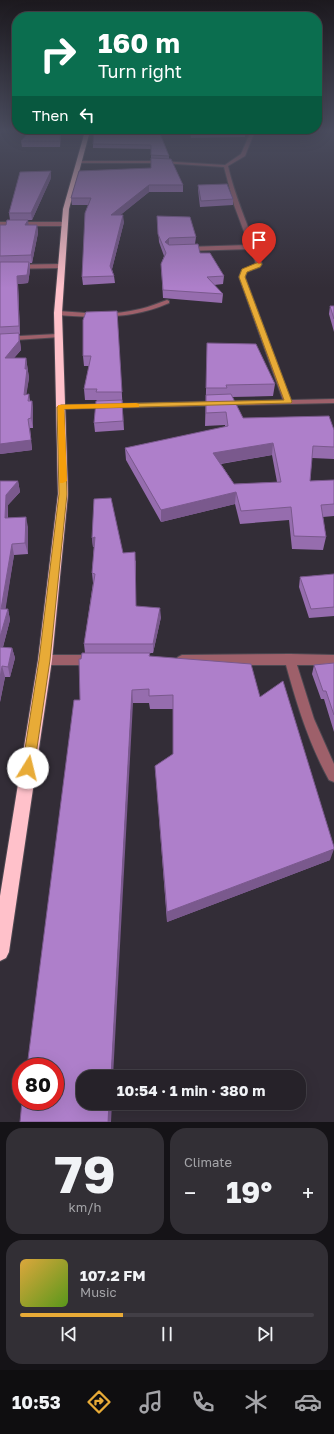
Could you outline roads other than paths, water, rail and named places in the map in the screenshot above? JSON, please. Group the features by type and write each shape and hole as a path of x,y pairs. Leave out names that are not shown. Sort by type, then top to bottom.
{"highway":[{"path":"0,952 45,660 63,494 58,313 66,209 73,183"}],"street":[{"path":"230,183 241,217 254,247 259,265 244,270 242,277 288,402"},
{"path":"0,224 65,224"},
{"path":"176,249 254,247"},
{"path":"0,267 62,266"},
{"path":"58,313 93,316 124,314 149,309 167,302"},
{"path":"0,339 58,336"},
{"path":"61,407 334,401"},
{"path":"45,660 100,660"},
{"path":"172,660 334,660"},
{"path":"290,660 317,743 334,776"}]}
